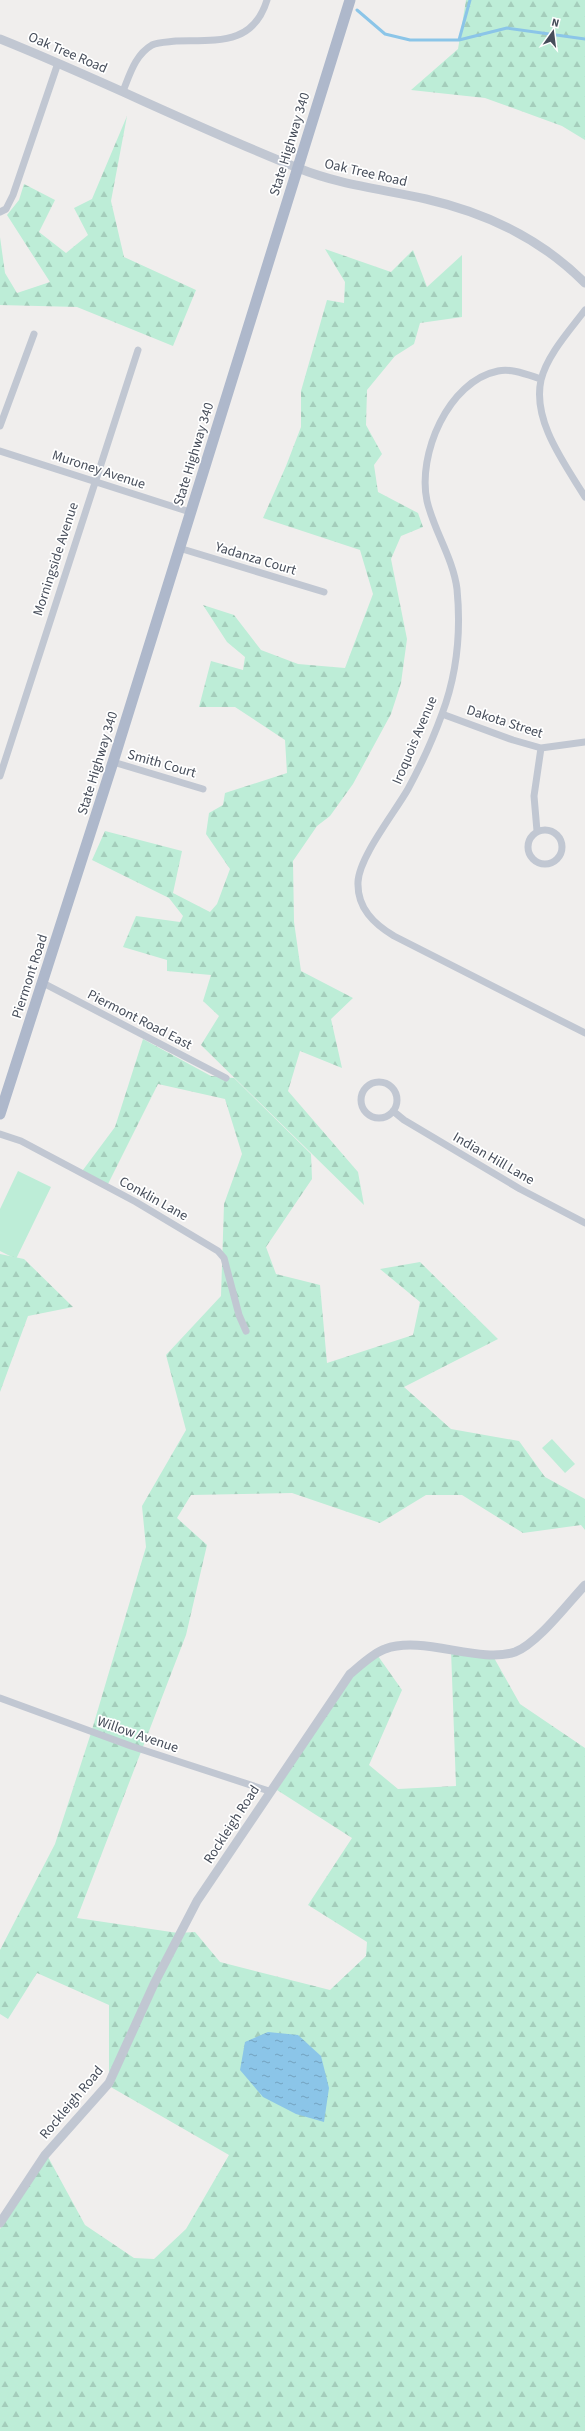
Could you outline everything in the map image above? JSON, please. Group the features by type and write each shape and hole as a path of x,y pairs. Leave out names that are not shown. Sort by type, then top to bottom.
{"main road":[{"name":"State Highway 340","path":"64,916 350,0"},
{"name":"Piermont Road","path":"0,1114 64,916"}],"street":[{"path":"123,91 139,56 153,44 229,40 243,34 256,23 267,0"},
{"name":"Oak Tree Road","path":"0,39 298,168 351,186 425,199 459,208 507,225 543,246 585,283"},
{"path":"0,212 6,209 13,195 58,63"},
{"path":"585,310 552,358 541,379 540,398 550,435 585,497"},
{"path":"0,426 34,334"},
{"name":"Morningside Avenue","path":"0,776 94,481 138,350"},
{"name":"Iroquois Avenue","path":"541,379 517,372 499,370 481,376 465,388 435,431 427,455 424,478 428,501 457,586 459,618 457,649 442,714 409,787 362,864 358,882 361,900 367,913 376,925 394,936 585,1032"},
{"name":"Muroney Avenue","path":"0,451 190,512"},
{"name":"Yadanza Court","path":"179,548 324,592"},
{"name":"Dakota Street","path":"442,714 512,740 541,748 585,742"},
{"path":"537,831 551,830 560,838 562,850 556,860 551,863 540,864 531,858 528,853 528,842 537,831 534,796 541,748"},
{"name":"Smith Court","path":"113,762 203,789"},
{"name":"Piermont Road East","path":"43,983 226,1078"},
{"path":"382,1083 392,1088 397,1100 393,1111 384,1118 372,1117 367,1114 361,1105 362,1093 365,1088 370,1085 382,1083"},
{"name":"Indian Hill Lane","path":"393,1111 404,1120 520,1189 585,1223"},
{"name":"Conklin Lane","path":"0,1134 21,1141 136,1202 218,1251 224,1258 239,1315 246,1331"},
{"name":"Rockleigh Road","path":"0,2223 45,2155 109,2083 154,1984 197,1901 230,1854 269,1791 346,1678 383,1649 399,1645 478,1653 501,1654 514,1652 539,1634 585,1585"},
{"name":"Willow Avenue","path":"0,1698 131,1746 269,1791"}],"green space":[{"path":"466,0 585,0 585,140 562,126 485,98 411,90 458,49"},
{"path":"127,116 111,201 124,257 196,290 173,346 77,307 0,305 0,237 5,273 17,293 50,282 7,215 19,200 24,184 55,200 39,232 66,253 88,235 74,208 92,199"},
{"path":"325,249 391,272 413,250 427,287 462,255 462,317 420,323 414,344 395,356 367,390 366,425 382,454 374,465 378,492 418,513 423,527 401,536 391,559 407,639 401,683 391,714 353,784 330,816 317,826 293,861 294,922 301,971 353,998 331,1019 342,1068 300,1051 288,1091 358,1172 364,1205 201,1045 219,1016 203,1001 211,975 167,971 167,960 123,947 136,916 180,922 183,916 169,898 92,860 105,831 182,851 173,893 210,912 217,904 230,869 206,834 209,813 223,805 225,793 287,773 285,740 235,707 199,707 211,661 243,670 245,657 227,642 203,605 234,615 261,650 298,664 345,668 373,594 360,550 263,518 301,427 301,391 327,300 344,303 345,282"},
{"path":"143,1039 211,1076 234,1078 311,1154 312,1179 266,1247 276,1274 320,1285 327,1363 413,1335 420,1302 380,1269 420,1262 498,1339 404,1387 451,1429 519,1441 545,1477 585,1499 585,1530 581,1525 523,1533 462,1495 426,1495 380,1523 292,1493 191,1495 177,1518 207,1545 186,1635 77,1918 178,1933 195,1932 220,1962 330,1990 366,1956 367,1942 308,1905 352,1838 277,1790 346,1679 378,1656 402,1690 369,1765 398,1789 456,1786 451,1650 493,1656 520,1704 585,1748 585,2431 0,2431 0,2229 48,2157 85,2225 134,2258 154,2259 186,2229 229,2155 109,2086 109,2005 37,1973 8,2019 0,2014 0,1950 55,1844 91,1733 146,1547 142,1506 186,1430 166,1355 221,1296 224,1204 242,1154 225,1099 158,1084 106,1188 80,1174 115,1127"},
{"path":"18,1171 51,1187 16,1259 0,1251 0,1209"},
{"path":"0,1254 24,1259 73,1307 28,1316 0,1392"},
{"path":"552,1439 575,1464 565,1473 542,1448"}],"water":[{"path":"268,2032 298,2035 321,2056 329,2088 324,2122 296,2114 263,2097 240,2070 245,2042"}],"waterway":[{"path":"459,40 470,0"},
{"path":"357,10 385,34 410,40 459,40 507,28 585,39"}]}
